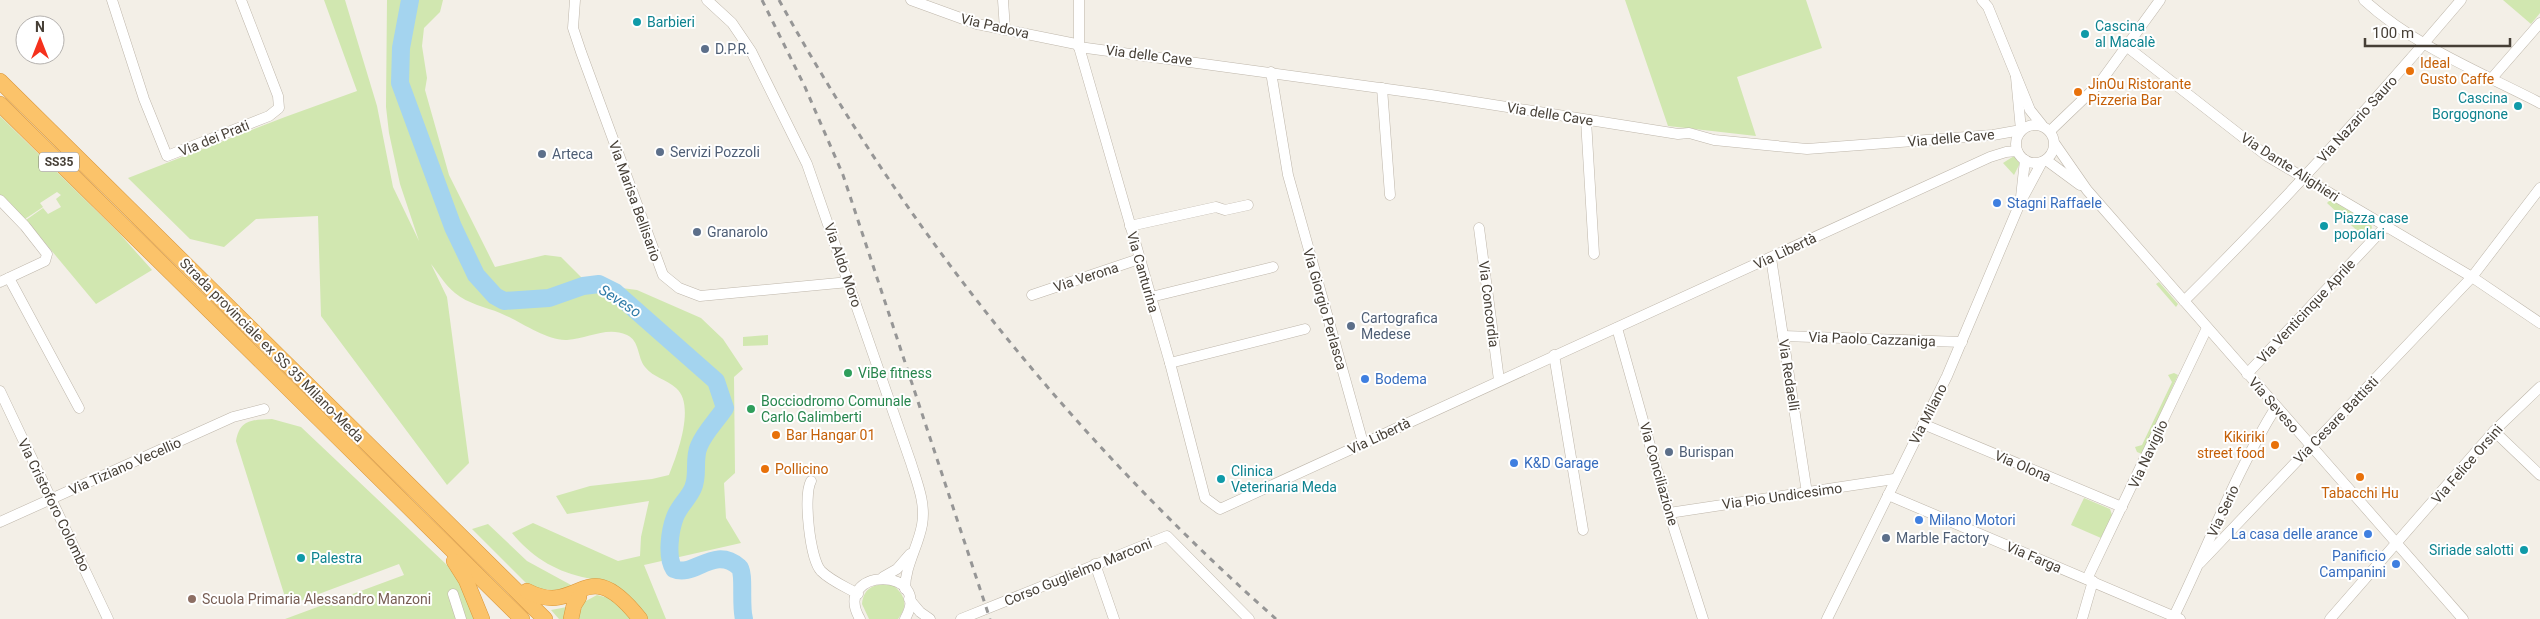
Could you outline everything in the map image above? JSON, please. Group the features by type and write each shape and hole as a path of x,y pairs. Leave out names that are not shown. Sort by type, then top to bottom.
{"highway":[{"name":"Strada provinciale ex SS 35 Milano-Meda","path":"0,81 545,619"},
{"name":"Strada provinciale ex SS 35 Milano-Meda","path":"0,104 522,619"},
{"path":"431,530 466,580 482,619"},
{"path":"466,542 544,603 557,606 595,589 612,592 624,599 640,619"},
{"path":"571,619 574,605 579,597"}],"street":[{"name":"Via dei Prati","path":"112,0 144,99 167,156 269,116 279,108 278,96 241,0"},
{"name":"Via Marisa Bellisario","path":"575,0 573,28 663,275 678,288 700,296 849,282"},
{"name":"Via Aldo Moro","path":"707,0 732,23 764,78 807,164 921,495 922,527 912,551 905,576 909,612 905,619"},
{"name":"Via Padova","path":"911,0 959,19 1076,44 1079,47"},
{"path":"1003,0 1006,30"},
{"name":"Via Canturina","path":"1079,0 1079,47 1170,363 1205,498"},
{"path":"2021,130 2031,125 2046,128 2091,92 2160,0"},
{"path":"2364,0 2425,44 2540,103"},
{"name":"Via Nazario Sauro","path":"2184,301 2304,177 2425,44 2460,0"},
{"path":"1985,2 2030,110 2046,128 2055,144 2051,156 2044,161 2025,160 2017,151 2016,141 2021,130 2016,77"},
{"path":"2492,78 2540,23"},
{"name":"Via Dante Alighieri","path":"2126,46 2256,148 2385,227 2472,277 2540,323"},
{"name":"Via delle Cave","path":"1079,47 1382,88 1678,134 1688,133 1714,140 1806,149 1993,135 2021,130"},
{"name":"Via Giorgio Perlasca","path":"1271,72 1288,175 1363,443"},
{"path":"1382,88 1390,195"},
{"path":"1586,120 1594,254"},
{"name":"Via Seveso","path":"2055,144 2087,190 2462,619"},
{"name":"Via Libertà","path":"1205,498 1220,509 1990,157 2017,151"},
{"name":"Via Milano","path":"2019,205 2026,172 2025,160"},
{"name":"Via Seveso","path":"2044,161 2087,190"},
{"name":"Via Milano","path":"1826,619 1841,594 1894,480 1923,424 1962,342 2019,205 2044,161"},
{"name":"Via Cesare Battisti","path":"2200,563 2472,277 2540,188"},
{"path":"0,200 25,226 47,254 45,260 5,280 79,408"},
{"path":"1130,226 1216,207 1225,210 1248,206"},
{"name":"Via Venticinque Aprile","path":"2247,374 2385,227"},
{"name":"Via Concordia","path":"1479,228 1499,380"},
{"name":"Via Redaelli","path":"1770,258 1807,493"},
{"name":"Via Verona","path":"1032,295 1140,259"},
{"path":"1150,297 1273,267"},
{"name":"Via Conciliazione","path":"1617,328 1669,513 1703,619"},
{"name":"Via Naviglio","path":"2082,619 2090,580 2122,507 2207,328"},
{"path":"1170,363 1304,329"},
{"name":"Via Paolo Cazzaniga","path":"1782,336 1962,342"},
{"path":"1554,355 1583,530"},
{"name":"Via Felice Orsini","path":"2330,619 2494,431 2540,387"},
{"name":"Via Cristoforo Colombo","path":"0,393 108,619"},
{"name":"Via Serio","path":"2177,618 2214,526 2276,407"},
{"name":"Via Tiziano Vecellio","path":"0,522 243,413 264,409"},
{"name":"Via Olona","path":"1923,424 2122,507"},
{"path":"2494,431 2540,475"},
{"name":"Via Pio Undicesimo","path":"1669,513 1894,480"},
{"path":"811,481 807,495 813,556 820,570 858,594 856,610 860,619"},
{"name":"Via Farga","path":"1888,495 2177,618"},
{"name":"Corso Guglielmo Marconi","path":"961,619 1167,536 1249,619"},
{"name":"Via Aldo Moro","path":"858,594 868,582 883,577 897,568 912,551"},
{"path":"1095,564 1114,619"},
{"path":"883,577 899,583 920,612 930,619"},
{"path":"453,594 461,619"}],"green space":[{"path":"324,0 345,0 377,106 393,187 419,241 400,184 389,133 386,107 387,0 443,0 440,12 424,28 422,46 427,78 425,90 449,175 495,267 545,255 561,257 582,278 614,287 637,290 701,318 723,339 743,369 734,377 735,473 724,483 726,518 741,543 644,565 666,619 648,619 631,598 615,586 571,574 543,561 527,549 512,533 533,523 618,561 640,556 641,537 649,501 567,514 556,496 590,486 652,479 669,475 680,443 685,418 682,396 676,388 652,374 645,367 631,338 627,335 612,332 567,340 550,337 508,316 471,303 460,297 448,286 431,264 447,297 469,463 447,485 321,316 318,216 256,219 224,247 190,239 128,178 357,91"},
{"path":"1625,0 1806,0 1822,48 1737,77 1756,136 1668,126"},
{"path":"2503,0 2540,0 2540,13 2531,24"},
{"path":"0,116 119,233 152,270 96,304 26,220 43,208 48,214 61,207 56,199 61,195 57,192 40,203 43,207 25,219 0,196"},
{"path":"2014,156 2020,163 2014,175 2003,163"},
{"path":"2331,199 2371,223 2372,228 2364,237 2327,203"},
{"path":"2159,282 2178,304 2176,307 2156,284"},
{"path":"768,335 768,345 743,346 743,337"},
{"path":"2174,373 2178,375 2142,454 2137,452 2135,447 2142,445 2172,382 2168,375"},
{"path":"272,419 301,427 447,565 465,590 477,619 285,619 404,575 399,564 292,604 286,600 236,441 240,428 248,422"},
{"path":"2084,498 2110,509 2112,515 2101,538 2071,525"},
{"path":"488,524 527,561 571,585 573,592 531,588 472,529"},
{"path":"890,583 899,591 904,599 902,614 898,619 869,619 862,604 865,593 875,586"},
{"path":"597,595 613,599 632,619 577,619 584,602"},
{"path":"567,607 566,619 559,619 551,610"}],"waterway":[{"name":"Seveso","path":"410,0 401,48 400,83 453,227 476,275 495,296 504,301 549,298 583,286 599,284 615,292 716,381 725,408 707,431 697,451 695,483 673,522 669,551 674,569 682,571 721,559 730,561 739,567 742,575 744,619"}],"railway":[{"path":"762,0 805,87 843,175 990,619"},
{"path":"779,0 829,87 883,171 940,252 1001,331 1065,407 1132,481 1276,619"}],"place":[{"name":"Barbieri","path":"637,22"},
{"name":"Cascina al Macalè","path":"2085,34"},
{"name":"D.P.R.","path":"705,49"},
{"name":"Ideal Gusto Caffe","path":"2410,71"},
{"name":"JinOu Ristorante Pizzeria Bar","path":"2078,92"},
{"name":"Cascina Borgognone","path":"2518,106"},
{"name":"Servizi Pozzoli","path":"660,152"},
{"name":"Arteca","path":"542,154"},
{"name":"Stagni Raffaele","path":"1997,203"},
{"name":"Piazza case popolari","path":"2324,226"},
{"name":"Granarolo","path":"697,232"},
{"name":"Cartografica Medese","path":"1351,326"},
{"name":"ViBe fitness","path":"848,373"},
{"name":"Bodema","path":"1365,379"},
{"name":"Bocciodromo Comunale Carlo Galimberti","path":"751,409"},
{"name":"Bar Hangar 01","path":"776,435"},
{"name":"Kikiriki street food","path":"2275,445"},
{"name":"Burispan","path":"1669,452"},
{"name":"K&D Garage","path":"1514,463"},
{"name":"Pollicino","path":"765,469"},
{"name":"Tabacchi Hu","path":"2360,477"},
{"name":"Clinica Veterinaria Meda","path":"1221,479"},
{"name":"Milano Motori","path":"1919,520"},
{"name":"La casa delle arance","path":"2368,534"},
{"name":"Marble Factory","path":"1886,538"},
{"name":"Siriade salotti","path":"2524,550"},
{"name":"Palestra","path":"301,558"},
{"name":"Panificio Campanini","path":"2396,564"},
{"name":"Scuola Primaria Alessandro Manzoni","path":"192,599"}]}
